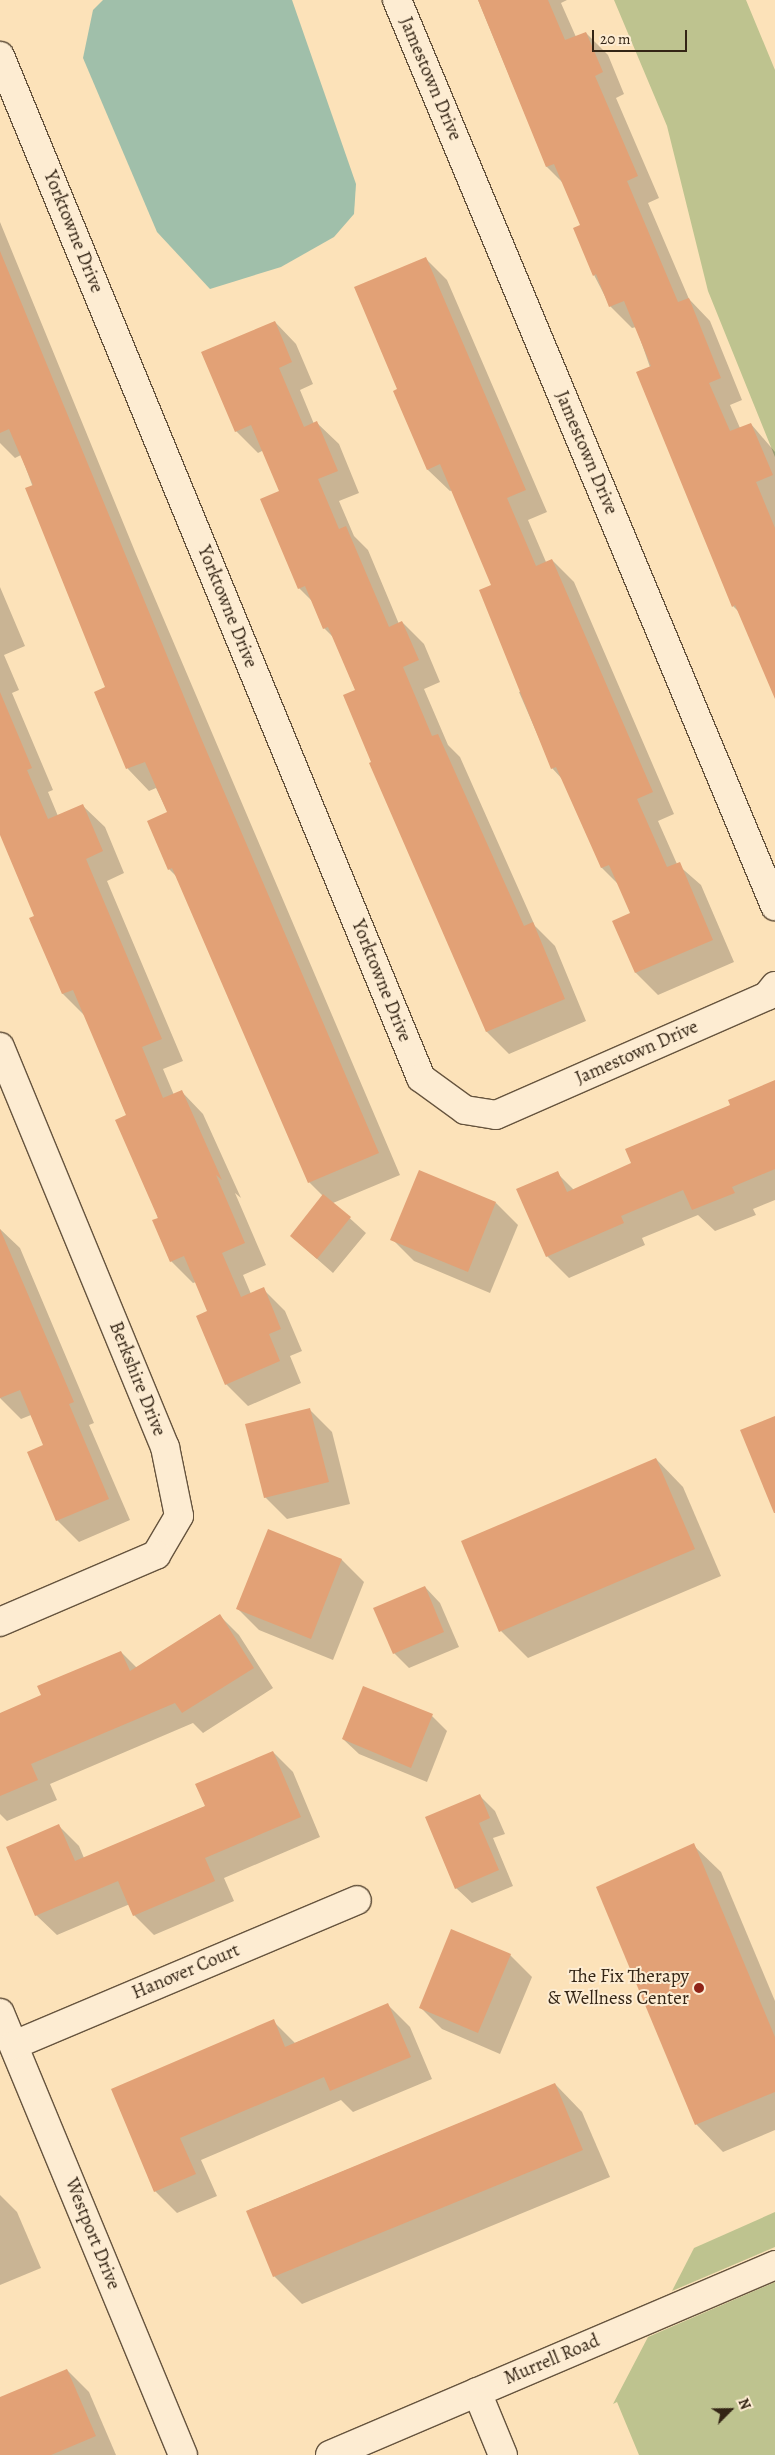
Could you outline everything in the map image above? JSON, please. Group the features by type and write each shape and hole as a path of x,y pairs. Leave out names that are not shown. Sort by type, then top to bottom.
{"street":[{"name":"Jamestown Drive","path":"397,0 775,906"},
{"name":"Yorktowne Drive","path":"0,56 421,1078 465,1110 496,1115"},
{"name":"Jamestown Drive","path":"496,1115 767,996 775,986"},
{"name":"Berkshire Drive","path":"0,1047 165,1446 179,1516 156,1555 0,1622"},
{"name":"Hanover Court","path":"14,2045 357,1900"},
{"name":"Westport Drive","path":"0,2013 183,2455"},
{"name":"Murrell Road","path":"330,2455 775,2265"},
{"path":"477,2392 502,2455"}],"green space":[{"path":"614,0 746,0 775,70 775,457 708,291 667,126"},
{"path":"775,2212 775,2247 672,2291 694,2248"},
{"path":"775,2282 775,2455 639,2455 617,2402 613,2404 648,2337"}],"shaded area":[{"path":"103,0 292,0 356,184 354,214 334,237 281,267 210,289 157,232 83,58 93,10"}],"building":[{"path":"478,0 548,0 565,40 586,32 603,72 595,76 638,176 627,181 678,302 689,298 721,378 709,383 730,431 751,423 773,475 756,482 775,528 775,699 735,605 732,607 636,372 651,366 624,301 609,307 596,274 593,276 573,228 580,225 554,164 546,167"},
{"path":"0,251 201,738 379,1153 308,1183 172,868 168,870 147,821 167,812 145,762 126,769 94,692 105,687 25,488 33,485 9,429 0,433"},
{"path":"426,257 526,490 507,498 536,566 552,559 653,792 637,799 667,867 680,862 713,940 635,973 612,921 630,913 609,865 601,868 556,767 551,769 479,590 491,585 440,464 427,470 393,391 397,389 354,287"},
{"path":"275,321 292,362 279,368 304,427 317,421 338,471 318,479 339,529 346,526 389,627 402,621 419,660 403,667 432,736 438,734 524,926 533,922 565,999 486,1032 369,763 371,762 343,695 355,690 328,627 323,629 305,586 298,589 260,499 279,491 251,425 235,432 201,352"},
{"path":"0,692 32,768 27,770 48,819 83,804 103,851 86,859 162,1039 142,1047 163,1098 182,1090 222,1180 216,1175 245,1243 222,1253 241,1297 264,1287 281,1329 269,1334 280,1361 225,1385 196,1316 207,1311 184,1256 170,1262 152,1220 158,1218 115,1120 126,1115 73,990 62,994 29,918 34,916 0,835"},
{"path":"775,1080 775,1169 732,1187 735,1193 692,1210 683,1190 621,1216 624,1223 546,1257 516,1189 558,1171 567,1192 631,1163 625,1149 730,1105 728,1100"},
{"path":"419,1170 496,1202 468,1272 390,1240"},
{"path":"323,1194 351,1217 317,1259 290,1236"},
{"path":"0,1229 74,1402 69,1404 109,1499 56,1521 27,1452 43,1445 20,1390 0,1398"},
{"path":"310,1408 329,1482 264,1498 245,1424"},
{"path":"775,1416 775,1513 774,1513 740,1430"},
{"path":"656,1458 695,1549 499,1632 461,1541"},
{"path":"268,1529 342,1559 311,1639 236,1609"},
{"path":"425,1586 444,1632 393,1654 373,1608"},
{"path":"220,1614 254,1668 182,1713 175,1703 31,1764 38,1780 0,1796 0,1713 41,1695 37,1686 121,1651 130,1671"},
{"path":"363,1686 433,1714 411,1768 342,1739"},
{"path":"273,1751 301,1817 205,1858 215,1881 133,1916 118,1881 35,1916 6,1847 59,1824 75,1861 205,1806 195,1784"},
{"path":"480,1794 490,1818 479,1823 499,1870 455,1889 425,1817"},
{"path":"694,1843 775,2037 775,2092 695,2125 596,1887"},
{"path":"451,1929 511,1954 478,2033 419,2008"},
{"path":"388,2003 411,2057 330,2091 324,2077 180,2138 196,2174 154,2192 111,2089 274,2019 285,2047"},
{"path":"555,2083 583,2150 273,2277 246,2211"},
{"path":"67,2369 96,2436 51,2455 0,2455 0,2397"}],"place":[{"name":"The Fix Therapy & Wellness Center","path":"699,1988"}]}
